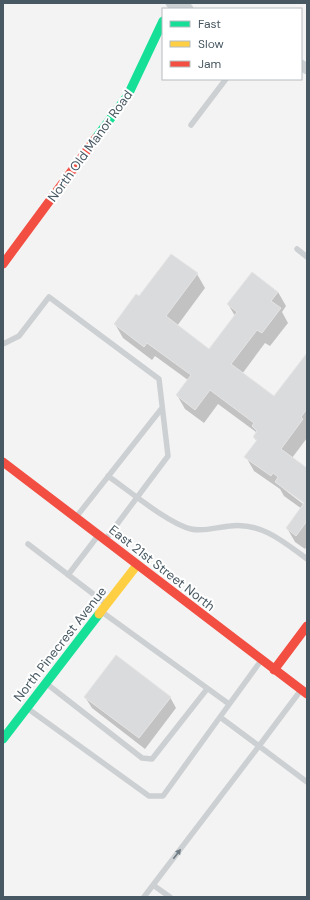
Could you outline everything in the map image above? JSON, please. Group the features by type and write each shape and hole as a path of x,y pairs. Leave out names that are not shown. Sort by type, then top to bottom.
{"street":[{"path":"170,3 185,8"},
{"name":"North Old Manor Road","path":"3,264 128,95 162,23"},
{"name":"East 21st Street North","path":"3,462 137,566 304,692"},
{"name":"North Pinecrest Avenue","path":"3,739 137,566"},
{"path":"274,670 307,626"}],"lane":[{"path":"192,125 225,80"},
{"path":"297,249 307,257"},
{"path":"3,344 19,336 49,297 159,379 168,456 138,498 68,575"},
{"path":"76,518 162,408"},
{"path":"108,476 178,525 190,529 210,529 232,525 252,526 274,536 307,559"},
{"path":"28,544 68,575 104,608 229,704"},
{"path":"27,708 149,796 163,796 262,660"},
{"path":"46,683 142,758 152,759 207,688"},
{"path":"144,897 259,746 304,692"},
{"path":"220,717 307,782"},
{"path":"153,885 170,897"}],"building":[{"path":"171,254 198,273 166,316 209,349 237,312 227,304 252,272 278,292 271,301 281,308 262,333 257,330 231,364 274,396 307,353 307,409 301,417 303,419 281,449 307,468 307,521 296,536 286,528 304,503 275,482 278,477 273,473 271,476 244,457 257,440 253,437 257,431 252,426 254,423 210,390 195,410 176,395 191,375 147,343 144,347 114,324 136,294 139,296"},
{"path":"116,655 171,697 139,738 84,697"}],"traffic: fast":[{"path":"96,138 128,95 162,23"},
{"path":"3,739 99,614"}],"traffic: slow":[{"path":"99,614 137,565"}],"traffic: jam":[{"path":"3,264 96,138"},
{"path":"3,462 307,694"},
{"path":"274,670 307,626"}]}
